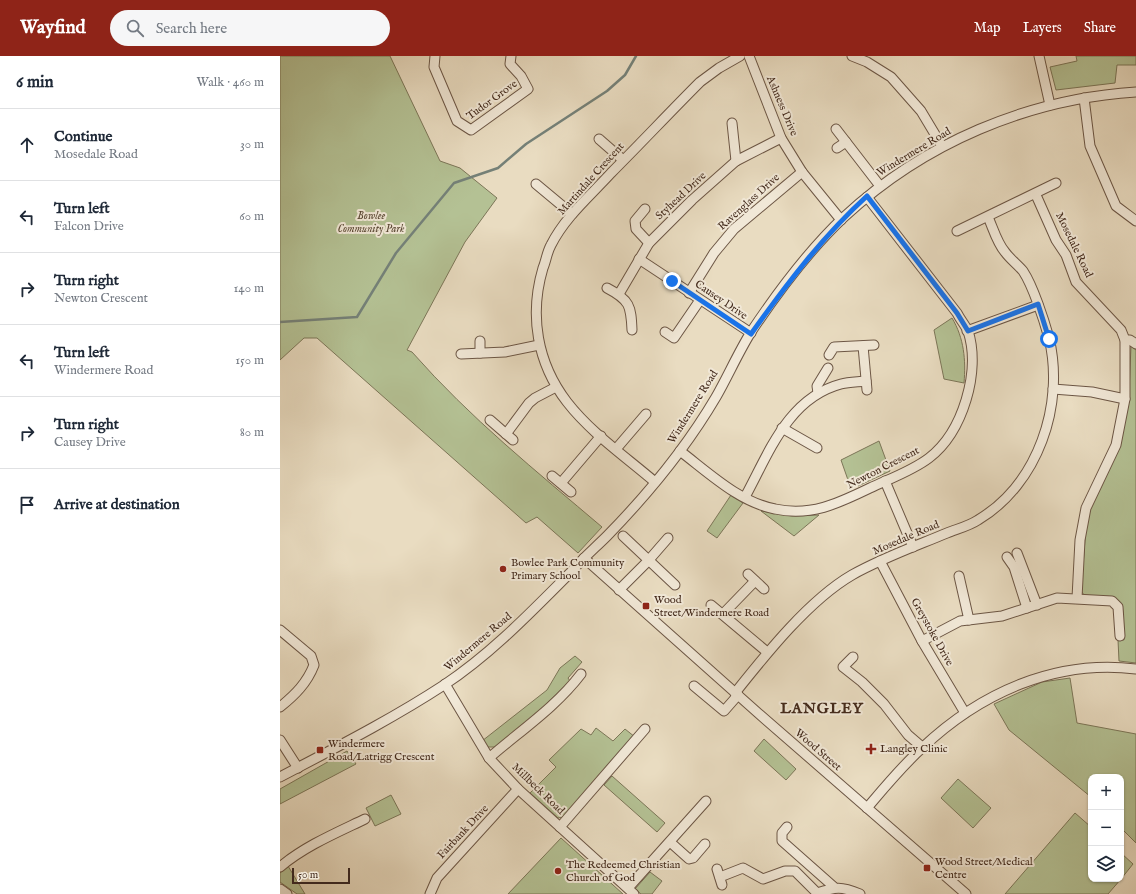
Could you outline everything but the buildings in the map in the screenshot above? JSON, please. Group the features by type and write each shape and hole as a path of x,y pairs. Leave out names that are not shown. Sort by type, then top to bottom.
{"street":[{"name":"Tudor Grove","path":"435,56 434,67 457,121 471,130 528,88 521,76 510,64 511,56"},
{"name":"Martindale Crescent","path":"655,482 601,436 568,404 556,387 539,345 536,311 538,285 550,246 572,214 700,82 719,68 740,56"},
{"name":"Ashness Drive","path":"749,56 781,138 802,172 841,220"},
{"path":"852,56 867,62 891,77 921,111 942,146"},
{"path":"1039,56 1050,105"},
{"name":"Windermere Road","path":"280,777 392,716 445,684 491,650 607,536 655,482 680,451 715,398 751,334 807,258 841,220 867,196 942,146 998,120 1050,105 1084,98 1136,92"},
{"path":"1084,98 1090,146 1116,206 1136,221"},
{"path":"732,123 736,161"},
{"path":"836,129 880,186"},
{"name":"Styhead Drive","path":"620,294 649,243 692,200 736,161 781,138"},
{"path":"599,139 613,145 623,160"},
{"path":"837,148 846,142"},
{"name":"Ravenglass Drive","path":"689,293 714,253 734,229 802,172"},
{"path":"957,231 1036,195 1056,183"},
{"path":"536,184 548,189 572,214"},
{"name":"Mosedale Road","path":"1036,195 1056,240 1066,255 1076,282 1121,330 1125,340"},
{"name":"Newton Crescent","path":"680,451 745,497 760,505 776,510 817,510 830,507 886,481 930,458 953,431 968,396 972,367 968,331 957,313 867,196"},
{"path":"645,209 635,221 636,229 649,243"},
{"name":"Mosedale Road","path":"694,686 724,711 767,652 820,598 851,575 880,561 978,520 1005,498 1024,477 1043,440 1053,388 1053,367 1049,339 1038,304 1023,272 1004,251 988,217"},
{"name":"Causey Drive","path":"639,259 751,334"},
{"path":"607,288 620,294 631,309 632,330"},
{"path":"665,332 674,338 700,300"},
{"path":"968,331 1038,304"},
{"path":"1077,598 1080,540 1086,508 1116,445 1125,398 1125,340 1130,340 1136,344"},
{"path":"480,341 480,353"},
{"path":"461,354 505,352 539,345"},
{"path":"829,355 834,347 874,345"},
{"path":"745,497 782,428 804,403 818,393 842,384 866,386 863,346"},
{"path":"818,393 817,386 828,368"},
{"path":"490,420 510,437 535,398 556,387"},
{"path":"1053,388 1092,392 1125,398"},
{"path":"616,449 646,414"},
{"path":"782,428 817,448"},
{"path":"561,483 601,436"},
{"path":"552,476 571,492"},
{"path":"886,481 914,547"},
{"path":"623,536 675,586"},
{"path":"619,590 648,561 668,538"},
{"path":"1017,553 1037,605"},
{"path":"1008,557 1014,567 1027,608"},
{"name":"Wood Street","path":"584,558 736,694 867,808 955,891 966,894"},
{"name":"Greystoke Drive","path":"880,561 922,641 965,713"},
{"path":"748,574 764,589"},
{"path":"958,576 969,620"},
{"path":"723,614 755,581"},
{"path":"922,641 951,624 1002,616 1057,598 1103,600 1116,604 1119,613 1120,636"},
{"path":"711,605 767,652"},
{"path":"280,630 311,656 314,665 311,674 296,694 280,707"},
{"path":"853,657 844,667 862,682 884,704 908,735 922,747"},
{"path":"867,808 922,747 965,713 1000,692 1050,673 1088,667 1116,666 1136,669"},
{"path":"489,758 539,717 573,685 581,674"},
{"name":"Millbeck Road","path":"445,684 479,745 489,758 518,789 631,891"},
{"path":"560,827 645,729"},
{"path":"280,740 298,768"},
{"name":"Fairbank Drive","path":"430,894 437,878 518,789"},
{"path":"631,891 670,842 706,801"},
{"path":"280,867 318,842 365,819"},
{"path":"787,827 782,833 782,840 834,887"},
{"path":"670,842 689,859 693,858 705,844"},
{"path":"720,877 743,868 763,879 790,870 794,871 818,893 834,887 850,890 860,894"},
{"path":"280,889 287,894"}],"green space":[{"name":"Bowlee Community Park","path":"280,56 390,56 440,161 460,168 497,198 465,242 407,350 412,352 480,422 602,527 578,553 537,517 526,523 317,338 304,338 280,360"},
{"path":"1076,56 1136,56 1136,65 1117,65 1115,83 1056,90 1050,67 1077,61"},
{"path":"952,318 962,341 965,366 964,383 944,379 934,330"},
{"path":"1131,346 1136,350 1136,663 1119,661 1118,640 1124,640 1123,616 1120,603 1116,599 1109,597 1085,596 1081,591 1086,527 1090,509 1129,393"},
{"path":"879,441 890,471 858,486 854,477 848,480 841,460"},
{"path":"731,495 743,503 717,538 707,531"},
{"path":"761,511 792,516 819,515 794,536"},
{"path":"575,656 582,662 568,678 570,681 538,712 495,747 488,747 482,741 547,690 560,668"},
{"path":"1070,678 1077,723 1136,734 1136,843 1124,831 1124,774 1088,774 1088,795 1009,730 994,704 1042,682"},
{"path":"596,728 613,741 625,729 635,737 567,816 558,818 530,793 556,767 549,760 581,729 591,735"},
{"path":"764,739 796,769 786,780 754,751"},
{"path":"347,751 356,764 280,804 280,789"},
{"path":"612,776 665,823 657,832 604,785"},
{"path":"958,779 991,808 973,828 941,798"},
{"path":"391,795 401,814 375,826 366,808"},
{"path":"1075,813 1088,824 1088,882 1118,882 1108,894 1005,894"},
{"path":"561,838 623,894 508,894"},
{"path":"1124,856 1133,864 1124,875"},
{"path":"288,866 305,894 297,894 280,882 280,873"},
{"path":"650,872 662,881 652,894 641,894 635,889"}],"waterway":[{"path":"280,322 357,317 396,253 454,183 498,168 526,144 607,91 625,75 636,56"}],"place":[{"name":"Bowlee Park Community Primary School","path":"503,569"},
{"name":"Wood Street/Windermere Road","path":"646,606"},
{"name":"Langley Clinic","path":"871,749"},
{"name":"Windermere Road/Latrigg Crescent","path":"320,750"},
{"name":"Wood Street/Medical Centre","path":"927,868"},
{"name":"The Redeemed Christian Church of God","path":"558,871"}],"district":[{"name":"LANGLEY","path":"822,708"}],"route":[{"path":"672,281 751,334 784,287 807,258 841,220 867,196 957,313 968,331 1038,304 1049,339"}]}
